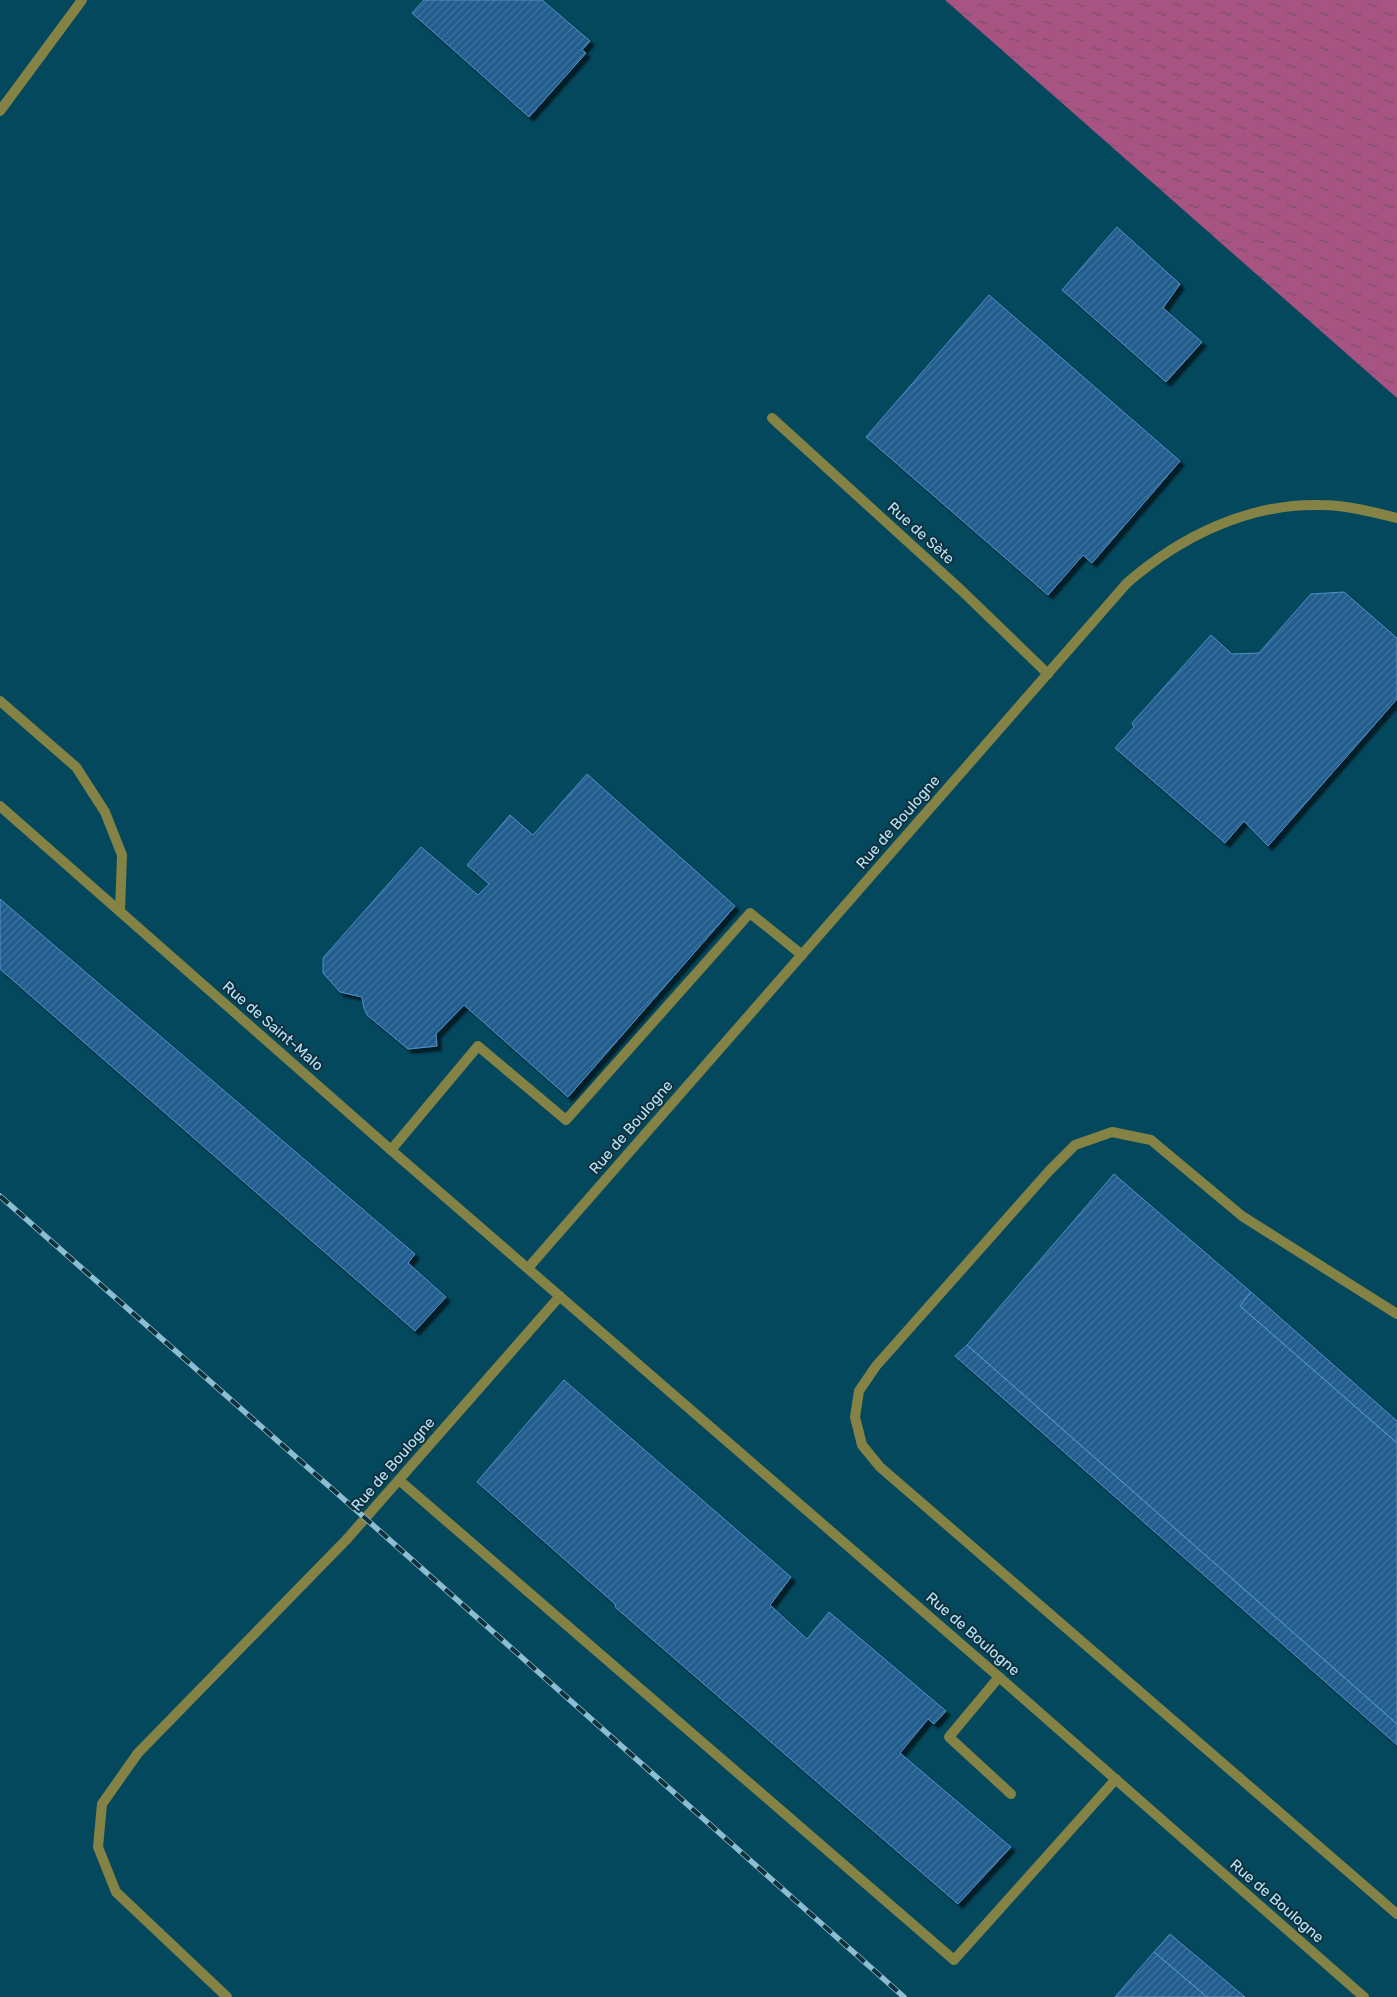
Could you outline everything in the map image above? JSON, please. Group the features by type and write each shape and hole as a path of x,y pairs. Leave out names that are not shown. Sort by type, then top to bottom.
{"street":[{"path":"0,111 82,0"},
{"name":"Rue de Sète","path":"772,418 961,590 1048,674"},
{"name":"Rue de Boulogne","path":"1364,1997 528,1268 1127,583 1171,548 1210,529 1251,513 1284,507 1322,505 1356,509 1397,518"},
{"path":"0,700 76,767 105,812 122,855 120,911"},
{"name":"Rue de Saint-Malo","path":"0,806 528,1268"},
{"path":"392,1150 478,1046 566,1120 750,914 802,955"},
{"path":"1397,1314 1242,1216 1151,1140 1112,1132 1075,1144 1049,1171 876,1366 859,1392 855,1417 862,1445 880,1467 1397,1914"},
{"name":"Rue de Boulogne","path":"227,1997 116,1892 98,1847 102,1804 138,1753 347,1539 560,1296"},
{"path":"399,1480 954,1960 1116,1779"},
{"path":"999,1677 949,1737 1011,1794"}],"shaded area":[{"path":"0,0 1397,0 1397,1997 0,1997"}],"water":[{"path":"945,0 1397,0 1397,398"}],"building":[{"path":"424,0 542,0 590,41 582,50 586,53 529,117 412,13"},
{"path":"1117,227 1180,284 1163,308 1202,342 1166,382 1062,290"},
{"path":"989,295 1180,461 1092,563 1083,555 1048,595 866,437"},
{"path":"1344,592 1397,638 1397,699 1268,846 1244,821 1225,843 1115,748 1134,727 1132,723 1211,635 1232,654 1259,653 1311,594"},
{"path":"587,774 735,906 568,1097 464,1005 436,1034 437,1046 408,1049 367,1015 362,997 340,992 323,973 323,958 421,847 478,895 489,884 467,865 510,815 533,835"},
{"path":"0,899 415,1254 408,1263 446,1297 415,1331 0,969"},
{"path":"1114,1174 1251,1292 1240,1306 1397,1443 1397,1724 967,1345"},
{"path":"1251,1292 1397,1421 1397,1443 1240,1306"},
{"path":"967,1345 1397,1724 1397,1745 955,1356"},
{"path":"564,1380 791,1577 770,1605 807,1639 829,1612 946,1711 934,1724 928,1719 900,1753 1011,1847 958,1904 616,1608 615,1604 477,1482"},
{"path":"1170,1934 1245,1997 1207,1997 1154,1952"},
{"path":"1154,1952 1207,1997 1115,1997"}],"railway":[{"path":"0,1196 904,1997"}]}
